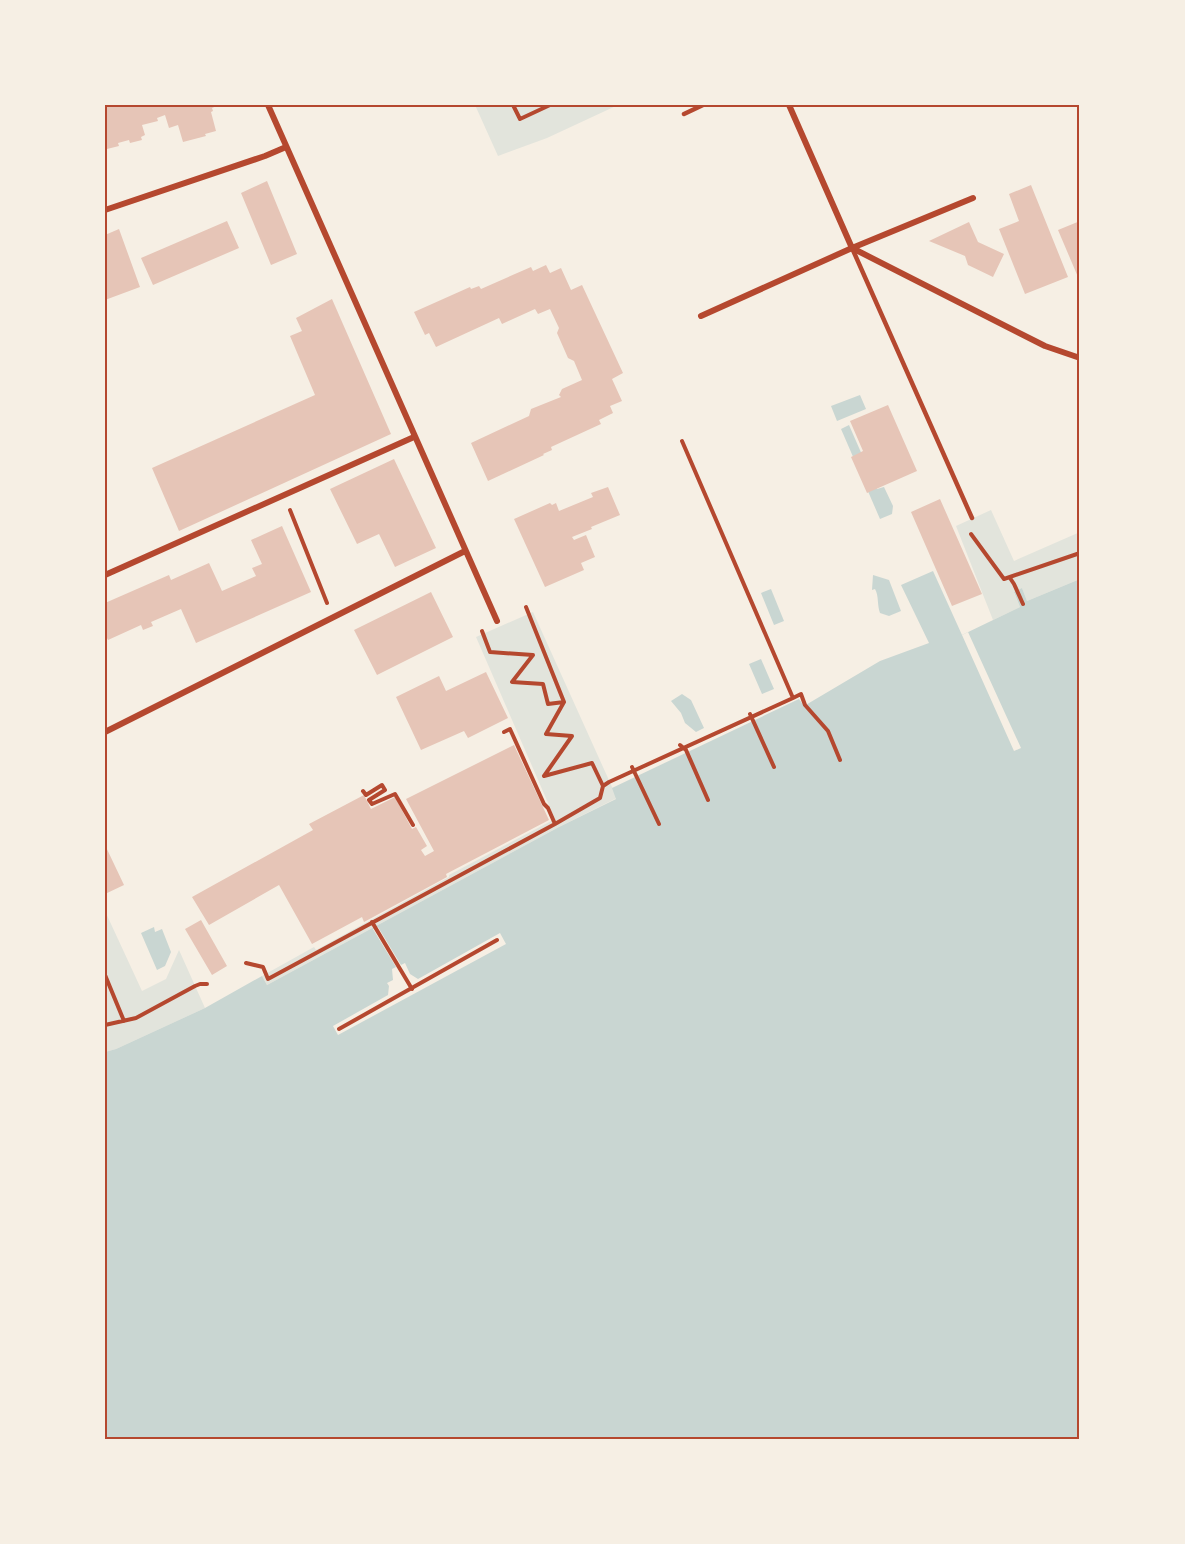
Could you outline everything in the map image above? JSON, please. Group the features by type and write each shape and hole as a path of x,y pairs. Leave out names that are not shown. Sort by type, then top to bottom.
{"street":[{"path":"268,105 497,621"},
{"path":"789,105 852,248 1045,346 1080,358"},
{"path":"105,210 286,147"},
{"path":"701,316 852,248 973,198"},
{"path":"105,574 414,436"},
{"path":"105,732 465,551"}],"lane":[{"path":"684,114 703,105"},
{"path":"852,248 972,518"}],"path":[{"path":"513,105 520,119 550,105"},
{"path":"682,441 793,698"},
{"path":"284,495 333,618"},
{"path":"969,532 1004,579 1080,553"},
{"path":"1009,578 1023,604"},
{"path":"526,607 564,702"},
{"path":"482,629 490,652 533,655 512,682 543,684 548,704 564,702"},
{"path":"603,786 633,769 801,694 805,705 828,731 839,757"},
{"path":"246,963 262,967 268,979 600,798 603,786 592,764 544,776 572,736 546,734 564,702"},
{"path":"752,717 773,765"},
{"path":"504,732 510,729 555,824"},
{"path":"682,747 687,753 707,798"},
{"path":"633,769 659,824"},
{"path":"363,791 366,795 382,784 385,790 369,800 372,804 396,794 413,825"},
{"path":"372,922 412,989"},
{"path":"339,1029 497,940"},
{"path":"105,975 124,1021"},
{"path":"105,1025 136,1017 200,984 207,984"}],"shaded area":[{"path":"475,105 618,105 547,138 498,156"},
{"path":"860,395 866,409 837,421 831,406"},
{"path":"849,425 877,489 884,487 893,506 892,514 880,519 841,429"},
{"path":"991,510 1014,561 1080,532 1080,579 1027,601 1022,588 1014,593 1020,607 993,620 956,526"},
{"path":"933,571 962,635 1020,607 1014,592 1022,588 1027,601 1080,579 1080,1439 105,1439 105,1052 205,1008 262,976 267,985 559,827 616,799 612,788 799,699 804,706 880,661 929,643 901,585"},
{"path":"873,575 889,580 901,611 889,616 880,613 875,589 872,590"},
{"path":"771,589 784,621 774,625 761,593"},
{"path":"533,612 617,798 267,985 262,976 314,947 316,950 449,875 555,819 476,637"},
{"path":"761,659 774,689 762,694 749,664"},
{"path":"682,694 691,700 704,728 696,732 685,723 681,713 671,701"},
{"path":"105,911 142,991 166,979 179,950 205,1008 105,1052"},
{"path":"154,927 155,932 162,929 171,952 165,966 157,970 141,933"}],"pier":[{"path":"968,632 1021,748 1014,751 962,635"},
{"path":"378,927 401,965 405,963 410,974 418,979 500,933 506,944 338,1035 333,1026 388,995 387,983 393,980 392,969 396,967 373,929"}],"building":[{"path":"105,105 219,105 212,108 211,112 216,131 183,142 178,125 169,128 165,115 157,118 158,121 142,125 145,135 141,137 142,140 130,143 129,140 107,149 105,148"},
{"path":"267,181 297,254 271,265 241,193"},
{"path":"1031,185 1068,277 1025,294 999,229 1019,221 1009,194"},
{"path":"227,221 239,248 153,285 141,258"},
{"path":"1080,221 1080,276 1078,277 1058,230"},
{"path":"969,222 978,242 1004,254 993,277 968,265 965,256 929,241"},
{"path":"119,229 140,287 105,300 105,235"},
{"path":"546,265 550,273 561,268 571,290 582,285 623,373 612,379 622,401 610,406 613,413 599,420 601,424 551,447 552,450 544,455 488,481 471,443 529,416 531,409 561,397 559,395 562,389 582,380 574,361 568,358 557,333 559,328 550,309 538,314 535,309 502,324 499,318 436,347 429,333 425,335 414,312 470,287 471,289 479,286 481,289 531,267 533,271"},
{"path":"332,299 391,434 179,531 152,468 315,395 290,336 302,331 296,318"},
{"path":"888,405 917,471 867,493 851,457 863,451 850,421"},
{"path":"394,459 436,548 395,567 379,534 357,544 330,489"},
{"path":"608,487 620,515 572,537 574,540 586,535 595,557 581,563 584,570 545,587 514,519 550,503 552,505 556,503 559,511 593,497 591,493"},
{"path":"940,499 982,594 952,606 911,512"},
{"path":"282,526 311,592 196,643 181,609 151,622 153,626 143,630 141,625 108,640 105,634 105,603 169,575 171,580 209,563 222,591 256,576 252,568 262,564 251,540"},
{"path":"431,592 453,637 377,675 354,630"},
{"path":"486,672 508,718 468,738 464,731 421,750 396,697 439,676 446,691"},
{"path":"514,745 549,820 446,874 447,877 364,922 362,917 312,944 279,885 209,925 192,897 313,830 309,824 364,795 371,809 395,797 412,829 416,827 427,846 421,850 425,856 434,851 406,799"},
{"path":"105,845 124,885 105,894"},
{"path":"201,920 227,966 212,975 185,929"}]}
